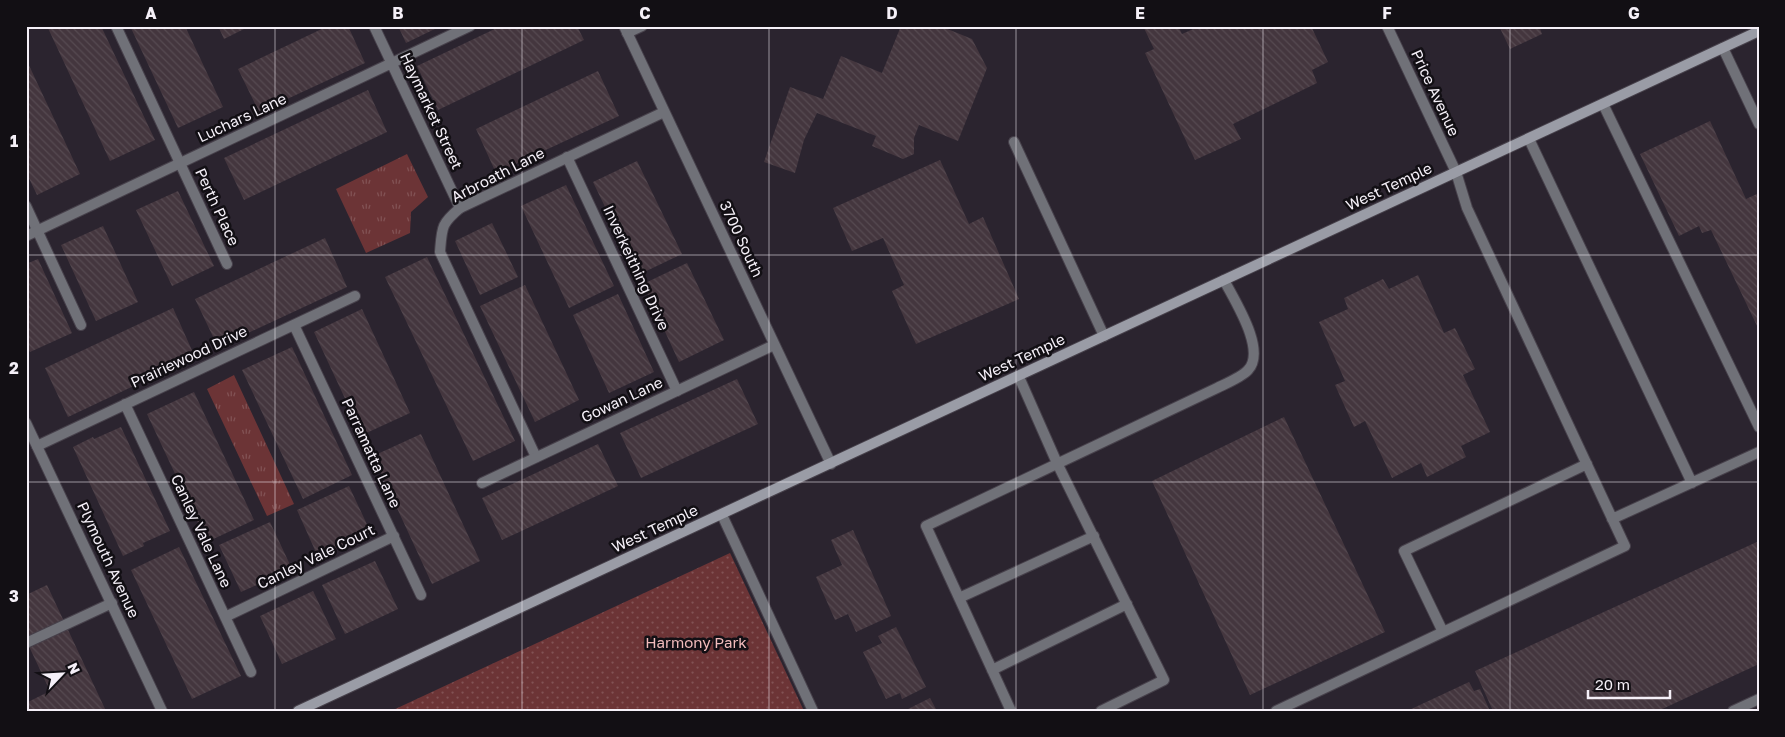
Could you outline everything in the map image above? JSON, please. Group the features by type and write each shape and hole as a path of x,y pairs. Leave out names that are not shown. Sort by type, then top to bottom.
{"street":[{"name":"Perth Place","path":"116,26 227,264"},
{"name":"Haymarket Street","path":"374,26 460,208"},
{"name":"Luchars Lane","path":"26,236 470,26"},
{"path":"625,30 642,26"},
{"name":"Price Avenue","path":"1387,26 1456,172 1467,208 1625,546 1443,632"},
{"name":"3700 South","path":"625,30 831,464"},
{"name":"West Temple","path":"298,711 1759,31"},
{"path":"1723,48 1759,124"},
{"path":"1603,104 1759,427"},
{"name":"Arbroath Lane","path":"536,457 440,252 441,234 446,220 460,208 664,112"},
{"path":"1529,139 1692,483"},
{"path":"1014,142 1104,336"},
{"name":"Inverkeithing Drive","path":"567,158 677,391"},
{"path":"26,206 82,325"},
{"path":"1011,711 926,526 1217,388 1248,370 1255,355 1250,332 1224,280"},
{"name":"Prairiewood Drive","path":"37,446 355,296"},
{"name":"Parramatta Lane","path":"294,325 422,595"},
{"name":"Gowan Lane","path":"482,483 774,345"},
{"path":"1019,376 1058,463 1164,680 1101,711"},
{"name":"Canley Vale Lane","path":"125,404 251,672"},
{"name":"Plymouth Avenue","path":"26,423 162,711"},
{"path":"1612,519 1759,452"},
{"path":"1276,711 1443,632 1404,551 1587,464"},
{"path":"722,515 813,711"},
{"name":"Canley Vale Court","path":"225,617 394,536"},
{"path":"959,598 1094,536"},
{"path":"26,643 112,603"},
{"path":"992,670 1127,604"},
{"path":"1734,711 1759,699"}],"green space":[{"path":"407,154 428,197 411,212 410,233 366,253 336,189"},
{"path":"234,375 294,504 267,516 207,389"},
{"name":"Harmony Park","path":"730,553 804,711 391,711"}],"building":[{"path":"47,26 101,26 155,140 110,161"},
{"path":"130,26 185,26 223,107 178,128"},
{"path":"218,26 250,26 224,39"},
{"path":"328,26 348,26 365,63 259,112 238,69"},
{"path":"398,26 441,26 406,43"},
{"path":"501,26 577,26 584,40 438,110 417,66"},
{"path":"901,26 940,26 972,39 987,68 958,141 919,125 914,138 914,154 903,159 872,146 876,136 817,113 804,140 795,173 764,162 790,87 823,99 841,56 882,73"},
{"path":"1143,26 1178,26 1182,34 1200,26 1311,26 1328,62 1312,70 1317,83 1233,124 1241,139 1195,160 1145,53 1154,49"},
{"path":"1499,26 1539,26 1542,34 1510,49"},
{"path":"26,59 80,174 37,195 26,172"},
{"path":"598,71 619,116 496,173 476,129"},
{"path":"368,90 387,132 244,200 224,158"},
{"path":"1710,121 1746,199 1759,193 1759,330 1711,230 1702,233 1699,226 1679,236 1640,154"},
{"path":"940,160 969,224 983,217 1019,299 916,344 892,291 904,285 883,238 852,251 833,208"},
{"path":"637,161 682,254 638,275 593,182"},
{"path":"566,185 614,286 569,308 521,206"},
{"path":"178,191 214,266 172,286 136,210"},
{"path":"492,223 518,277 480,295 455,241"},
{"path":"103,226 138,302 96,321 61,245"},
{"path":"325,238 347,287 218,347 195,299"},
{"path":"427,257 515,441 473,461 385,277"},
{"path":"38,259 72,333 30,352 26,344 26,264"},
{"path":"687,263 724,340 679,362 643,284"},
{"path":"1418,275 1444,333 1455,328 1475,369 1463,375 1490,432 1461,446 1466,457 1427,477 1421,463 1392,478 1365,421 1354,427 1335,385 1345,381 1319,322 1348,309 1344,298 1383,279 1389,289"},
{"path":"525,285 579,400 535,422 480,306"},
{"path":"618,294 654,372 609,393 573,315"},
{"path":"173,308 195,357 68,417 45,368"},
{"path":"362,309 410,413 362,435 314,332"},
{"path":"292,347 352,475 303,499 242,370"},
{"path":"737,379 758,424 641,478 620,433"},
{"path":"194,392 254,520 207,542 147,414"},
{"path":"1284,417 1385,632 1250,695 1152,481"},
{"path":"121,427 170,531 143,543 144,546 123,556 73,447 93,437 94,439"},
{"path":"421,434 480,561 432,584 373,456"},
{"path":"598,444 618,486 502,540 482,498"},
{"path":"349,486 371,533 318,557 297,510"},
{"path":"270,522 292,569 241,592 219,545"},
{"path":"853,530 891,616 856,632 848,614 835,620 816,577 842,565 831,540"},
{"path":"1759,541 1759,664 1658,711 1493,711 1475,671"},
{"path":"179,547 241,676 192,699 131,570"},
{"path":"375,561 398,609 345,634 322,585"},
{"path":"47,585 106,711 26,711 26,703 50,691 26,640 26,595"},
{"path":"313,591 336,639 282,664 260,616"},
{"path":"896,627 926,687 902,699 900,693 886,699 863,652 882,643 878,636"},
{"path":"1469,682 1474,691 1480,689 1490,711 1407,711"},
{"path":"930,698 937,711 904,711"}]}
